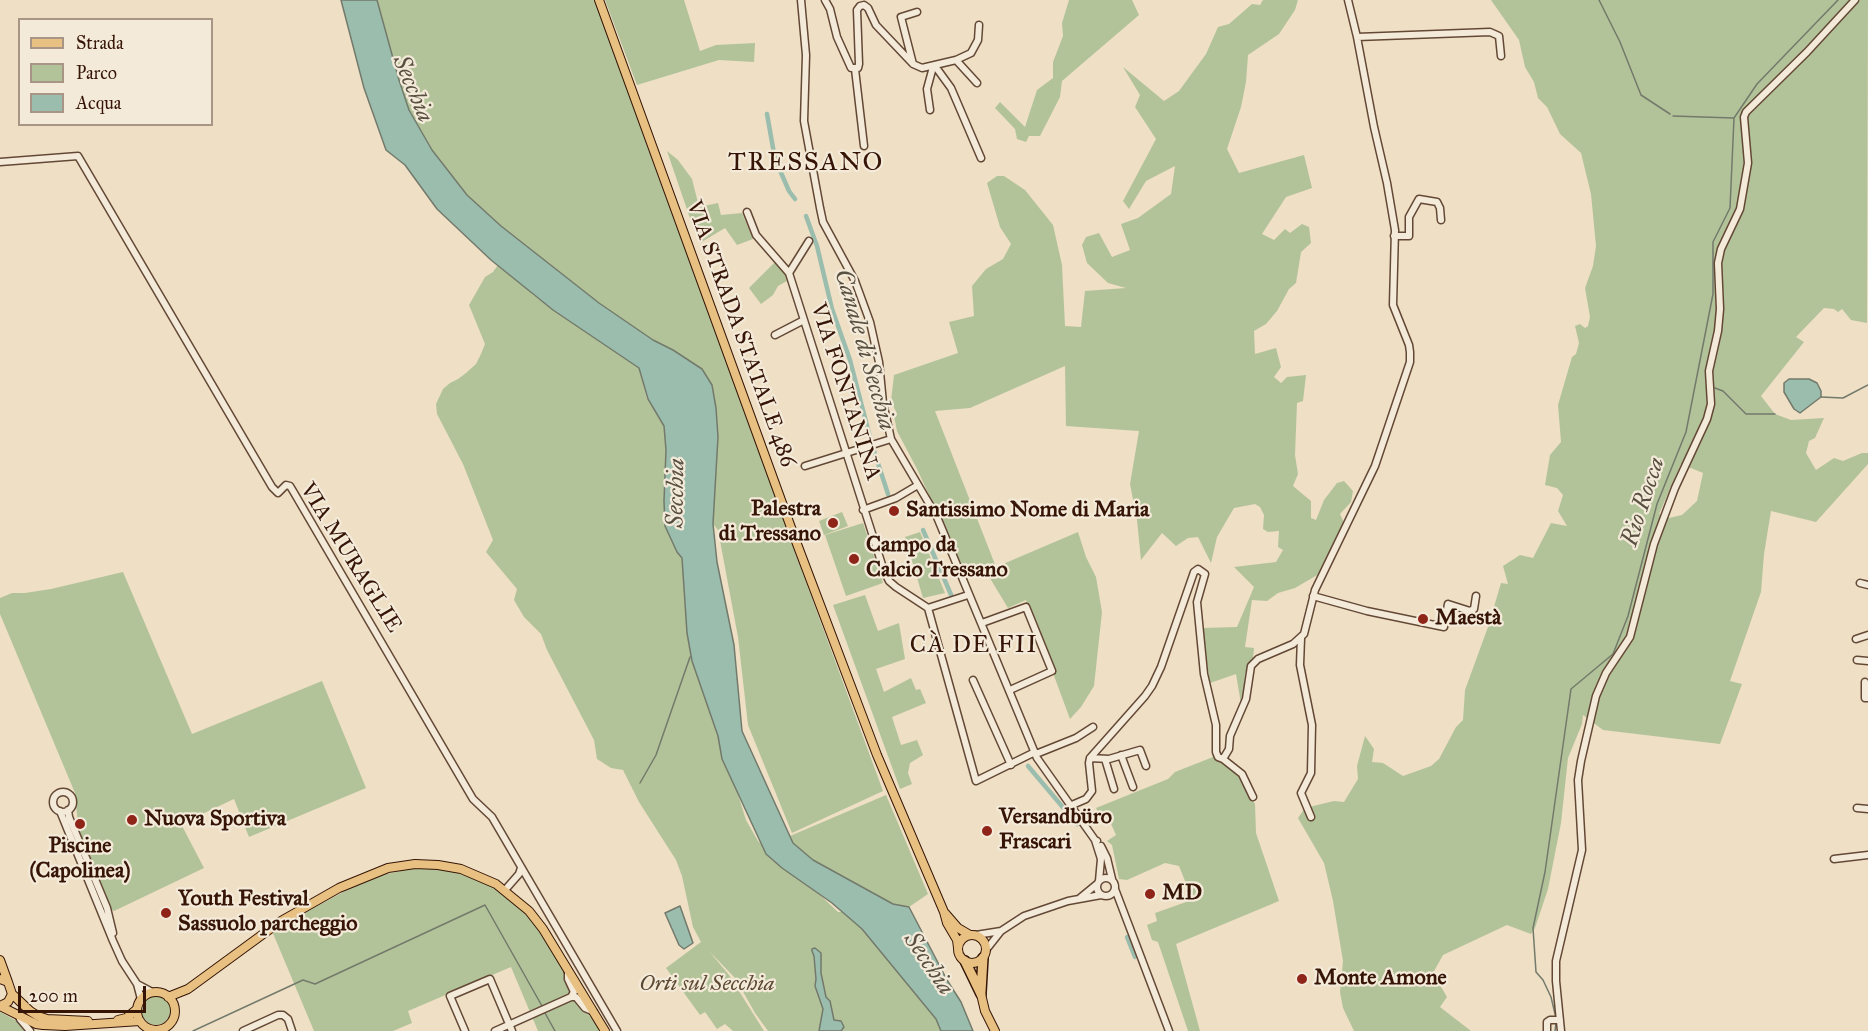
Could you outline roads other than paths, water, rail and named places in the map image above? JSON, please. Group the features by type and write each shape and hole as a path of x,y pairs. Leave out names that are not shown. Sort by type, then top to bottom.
{"highway":[{"path":"981,994 985,954"},
{"path":"965,960 981,994"}],"main road":[{"name":"VIA STRADA STATALE 486","path":"599,0 868,733 944,912 946,923 957,940 958,948"},
{"path":"0,1006 36,1024 59,1029 140,1022 150,1029 162,1029 171,1021 179,999 188,989 281,921 339,888 388,868 415,864 438,865 479,875 520,901 537,920 605,1031"},
{"path":"944,912 958,928 973,935 984,941 985,954 976,962 965,960 958,948 962,939 973,935"},
{"path":"0,960 4,981 12,994 30,1011 47,1019 107,1022 126,1018 137,1009 141,999 152,992 163,993 168,997 174,1010"},
{"path":"168,997 188,989"},
{"path":"0,1006 8,1002 12,994"},
{"path":"981,994 985,1011 995,1031"},
{"path":"137,1009 140,1022"}],"street":[{"path":"801,0 806,55 804,121 820,208 823,222 855,281 870,322 891,439 937,517 1035,753 1095,840 1101,859 1097,890 1123,909"},
{"path":"825,0 848,64 855,69"},
{"path":"1311,817 1301,793 1311,773 1312,725 1300,664 1301,638 1306,630 1314,596 1375,466 1410,362 1409,345 1393,305 1395,236 1387,183 1348,0"},
{"path":"1561,1031 1557,1020 1556,962 1582,850 1578,780 1581,761 1596,696 1606,673 1630,637 1654,544 1675,488 1707,419 1711,404 1708,371 1718,331 1720,249 1740,209 1748,163 1744,117 1746,112 1807,52 1855,0"},
{"path":"864,146 855,69 859,64 857,10 860,6 864,5 868,8 876,25 913,64 921,69 934,67 971,53 975,48 979,25"},
{"path":"913,64 901,16 917,12"},
{"path":"1357,37 1496,33 1501,40 1501,56"},
{"path":"958,59 977,83"},
{"path":"930,110 927,89 934,67"},
{"path":"934,67 951,88 981,158"},
{"name":"VIA MURAGLIE","path":"0,162 78,156 272,487 278,493 286,485 293,490 470,794 492,817 617,1031"},
{"path":"1395,236 1409,236 1412,209 1419,199 1437,202 1441,220"},
{"path":"747,212 756,235 789,273 809,241"},
{"name":"VIA FONTANINA","path":"789,273 863,510 889,581 928,608"},
{"path":"775,335 804,320"},
{"path":"805,466 891,439"},
{"path":"863,510 896,498 918,485"},
{"path":"1072,805 1090,796 1092,791 1090,758 1152,686 1161,667 1194,572 1198,569 1205,574 1197,602 1204,674 1216,724 1216,752 1218,757 1242,774 1253,797"},
{"path":"1860,584 1868,585"},
{"path":"968,595 928,608 976,782 1035,753 1076,738 1093,727"},
{"path":"1314,596 1444,627 1448,604 1470,611 1474,609 1476,596"},
{"path":"982,623 1026,607 1052,671 1010,690"},
{"path":"1856,639 1868,635"},
{"path":"1223,759 1229,749 1230,736 1246,699 1251,666 1258,659 1301,638"},
{"path":"1857,660 1868,661"},
{"path":"973,680 1011,765"},
{"path":"1865,682 1865,698 1868,698"},
{"path":"1090,758 1105,759 1140,750 1146,766"},
{"path":"1121,755 1132,787"},
{"path":"1105,759 1114,789"},
{"path":"114,942 107,908 69,817 73,799 69,794 62,792 56,795 54,801 56,807 60,811 114,942 122,960 137,984 141,999"},
{"path":"1857,808 1868,809"},
{"path":"60,811 69,810"},
{"path":"1095,840 1101,845 1107,858 1115,889 1169,1031"},
{"path":"1834,859 1868,855"},
{"path":"505,890 519,874 520,868"},
{"path":"1080,898 1103,878 1112,879"},
{"path":"985,954 1001,931 1024,916 1051,905 1080,898 1111,895 1115,889"},
{"path":"973,935 1001,931"},
{"path":"495,1031 511,1028 571,997 574,992 568,979 568,969"},
{"path":"465,1031 450,996 490,978 511,1028"},
{"path":"137,984 152,992"},
{"path":"571,997 576,997 585,1008 594,1012"},
{"path":"243,1031 278,1015 288,1018 292,1031"},
{"path":"19,1016 30,1031"},
{"path":"1547,1031 1547,1022 1557,1020"}],"water":[{"name":"Secchia","path":"341,0 377,0 409,110 432,150 467,195 501,226 599,303 653,340 702,369 712,385 718,437 713,524 717,562 734,645 742,731 793,843 813,860 893,904 909,907 961,1002 973,1031 941,1031 936,1019 862,929 832,903 766,854 722,759 718,736 692,661 687,633 682,558 665,526 664,426 648,399 639,368 553,310 491,260 437,209 405,165 386,150 364,88"},
{"path":"1789,379 1809,379 1817,383 1821,397 1800,413 1794,409 1784,392 1784,383"},
{"path":"680,906 693,943 684,949 679,945 665,913"},
{"path":"815,948 821,953 821,973 826,997 830,1001 834,1020 841,1021 844,1027 841,1031 819,1031 823,1009 815,986 812,949"}],"waterway":[{"path":"1599,0 1620,42 1641,95 1670,114"},
{"name":"Rio Rocca","path":"1556,1018 1551,997 1543,980 1536,972 1533,928 1545,872 1571,689 1613,654 1628,616 1657,504 1686,432 1713,294 1713,242 1730,208 1734,118 1757,84 1838,0"},
{"name":"Canale di Secchia","path":"767,114 775,159 795,199"},
{"path":"1673,116 1733,118"},
{"name":"Canale di Secchia","path":"806,216 817,246 832,309 850,360 872,445 888,494"},
{"path":"1821,397 1843,398 1868,385"},
{"path":"1715,388 1723,391 1746,414 1775,414"},
{"name":"Canale di Secchia","path":"923,530 952,597"},
{"path":"640,783 656,755 690,657"},
{"name":"Canale di Secchia","path":"1028,766 1077,824"},
{"path":"193,1031 303,980 315,984 485,905 542,1006"},
{"name":"Canale di Secchia","path":"1127,937 1135,957"},
{"path":"545,1013 555,1031"},
{"name":"Rio Rocca","path":"1555,1031 1556,1023"}],"place":[{"name":"Santissimo Nome di Maria","path":"894,511"},
{"name":"Palestra di Tressano","path":"833,523"},
{"name":"Campo da Calcio Tressano","path":"854,559"},
{"name":"Maestà","path":"1423,619"},
{"name":"Nuova Sportiva","path":"132,820"},
{"name":"Piscine (Capolinea)","path":"80,824"},
{"name":"Versandbüro Frascari","path":"987,831"},
{"name":"MD","path":"1150,894"},
{"name":"Youth Festival Sassuolo parcheggio","path":"166,913"},
{"name":"Monte Amone","path":"1302,979"}],"district":[{"name":"TRESSANO","path":"806,164"},
{"name":"CÀ DE FII","path":"974,646"}],"park label":[{"name":"Orti sul Secchia","path":"707,985"}]}
